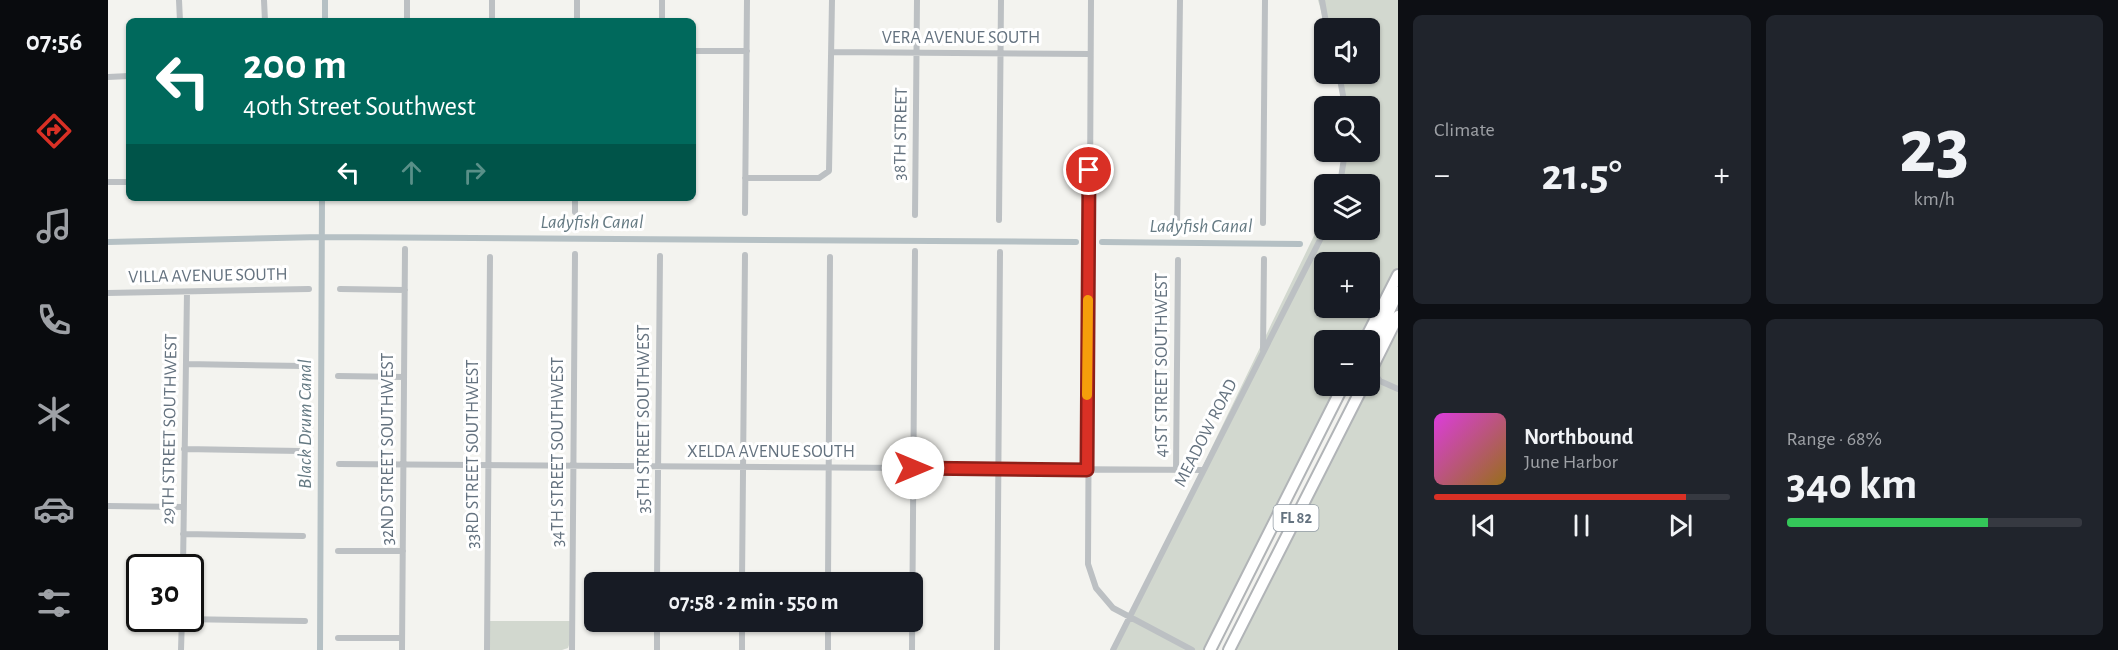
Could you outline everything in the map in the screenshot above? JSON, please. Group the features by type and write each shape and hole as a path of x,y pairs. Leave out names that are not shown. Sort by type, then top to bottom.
{"highway":[{"path":"1370,330 1398,275"},
{"path":"1380,331 1398,292"},
{"path":"1380,349 1398,316"},
{"name":"FL 82","path":"1210,650 1337,396"},
{"name":"FL 82","path":"1229,650 1358,396"}],"street":[{"path":"179,0 180,18"},
{"path":"264,0 265,18"},
{"path":"407,0 407,18"},
{"path":"492,0 492,18"},
{"path":"577,0 577,18"},
{"path":"662,0 662,18"},
{"path":"745,213 747,0"},
{"path":"745,178 819,178 825,176 831,165 832,0"},
{"name":"38TH STREET","path":"915,215 917,0"},
{"path":"999,220 1001,0"},
{"path":"1091,0 1086,538 1089,572 1106,602 1191,650"},
{"path":"1177,226 1180,0"},
{"path":"1263,223 1264,0"},
{"path":"1322,0 1325,18"},
{"path":"696,51 747,51"},
{"name":"VERA AVENUE SOUTH","path":"831,52 1090,54"},
{"path":"108,77 126,76"},
{"path":"108,182 126,182"},
{"path":"575,201 575,212"},
{"name":"MEADOW ROAD","path":"1113,650 1320,240"},
{"name":"32ND STREET SOUTHWEST","path":"402,650 405,249"},
{"path":"912,650 915,251"},
{"path":"997,650 1000,252"},
{"name":"34TH STREET SOUTHWEST","path":"572,650 575,254"},
{"path":"742,572 745,255"},
{"name":"35TH STREET SOUTHWEST","path":"657,572 660,256"},
{"name":"33RD STREET SOUTHWEST","path":"487,650 490,257"},
{"path":"828,572 830,257"},
{"path":"1263,353 1264,259"},
{"name":"41ST STREET SOUTHWEST","path":"1176,470 1178,260"},
{"name":"VILLA AVENUE SOUTH","path":"108,293 309,289"},
{"path":"340,289 405,290"},
{"name":"29TH STREET SOUTHWEST","path":"183,554 187,292"},
{"path":"186,364 303,366"},
{"path":"338,376 404,377"},
{"path":"1380,381 1398,389"},
{"path":"184,449 301,451"},
{"name":"XELDA AVENUE SOUTH","path":"339,464 1203,470"},
{"path":"108,506 183,507"},
{"path":"183,534 303,536"},
{"path":"338,551 402,551"},
{"path":"204,619 305,621"},
{"path":"181,650 182,632"},
{"path":"657,632 657,650"},
{"path":"742,632 742,650"},
{"path":"828,632 828,650"},
{"path":"338,638 402,638"}],"shaded area":[{"path":"1318,0 1398,0 1398,268 1380,304 1380,252 1314,252 1314,318 1373,318 1367,330 1314,330 1314,396 1334,396 1206,650 1114,650 1314,236 1314,240 1380,240 1380,174 1339,174 1342,162 1380,162 1380,96 1343,96 1341,84 1380,84 1380,18 1323,18"},
{"path":"1398,324 1398,650 1233,650 1362,396 1380,396 1380,360"},
{"path":"490,621 573,621 574,631 568,648 562,650 488,650"}],"waterway":[{"name":"Black Drum Canal","path":"325,0 325,18"},
{"name":"Black Drum Canal","path":"320,650 322,201"},
{"name":"Ladyfish Canal","path":"108,242 321,237 1076,242"},
{"name":"Ladyfish Canal","path":"1102,242 1300,244"}],"slow traffic":[{"path":"1087,395 1088,300"}],"route":[{"path":"913,468 1087,470 1089,170"}]}
